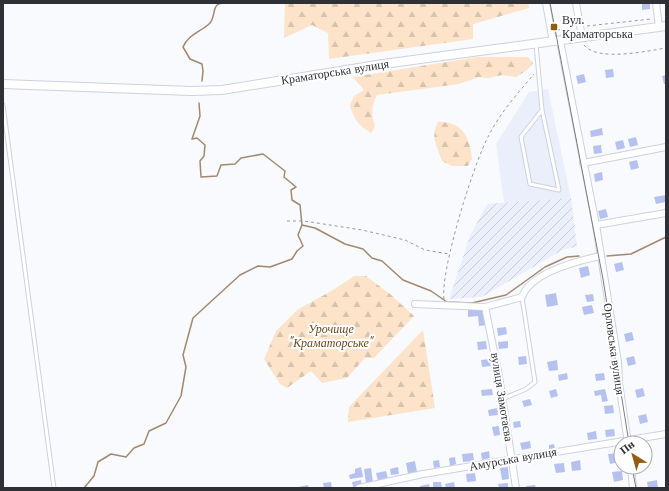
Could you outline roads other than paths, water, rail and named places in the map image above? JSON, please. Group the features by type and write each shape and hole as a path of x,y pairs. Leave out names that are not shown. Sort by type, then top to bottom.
{"street":[{"name":"Орловська вулиця","path":"546,3 551,31 556,41 596,226 618,362 619,383 627,435"},
{"path":"576,3 580,37"},
{"path":"656,3 661,24"},
{"name":"Краматорська вулиця","path":"3,84 191,91 222,90 383,64 536,44 661,24"},
{"path":"583,163 666,147"},
{"path":"596,226 666,213"},
{"path":"415,304 486,307 522,297 528,288 554,269 600,256"},
{"name":"вулиця Замотаєва","path":"486,307 516,488"},
{"name":"Амурська вулиця","path":"653,436 666,434"},
{"name":"Амурська вулиця","path":"359,488 423,474 613,443"},
{"path":"632,475 633,488"}],"lane":[{"path":"536,44 542,110 559,190 530,184 521,137 542,110"},
{"path":"3,105 54,488"},
{"path":"502,399 526,389 535,382 522,297"}],"waterway":[{"path":"202,81 202,64 190,59 183,47 188,39 209,24 213,18 217,5 224,3"},
{"path":"84,488 94,476 98,462 111,454 126,457 134,448 144,444 149,431 166,423 181,396 186,367 183,355 193,318 240,275 258,266 270,267 292,259 297,251 303,246 298,235 302,225 300,205 292,200 291,190 296,187 284,177 285,171 263,154 241,158 235,164 221,165 217,176 201,177 200,161 204,156 205,145 197,138 192,139 200,116 199,103"},
{"path":"302,225 315,228 345,244 363,249 372,258 382,261 403,280 431,291 447,302 472,303 506,295 545,267 567,257 579,256"},
{"path":"607,256 631,254 666,237"}],"tram line":[{"path":"550,3 603,279 628,435"},
{"path":"634,475 636,488"}],"place":[{"name":"Вул. Краматорська","path":"554,27"}],"park label":[{"name":"Урочище \"Краматорське\"","path":"331,336"}]}
